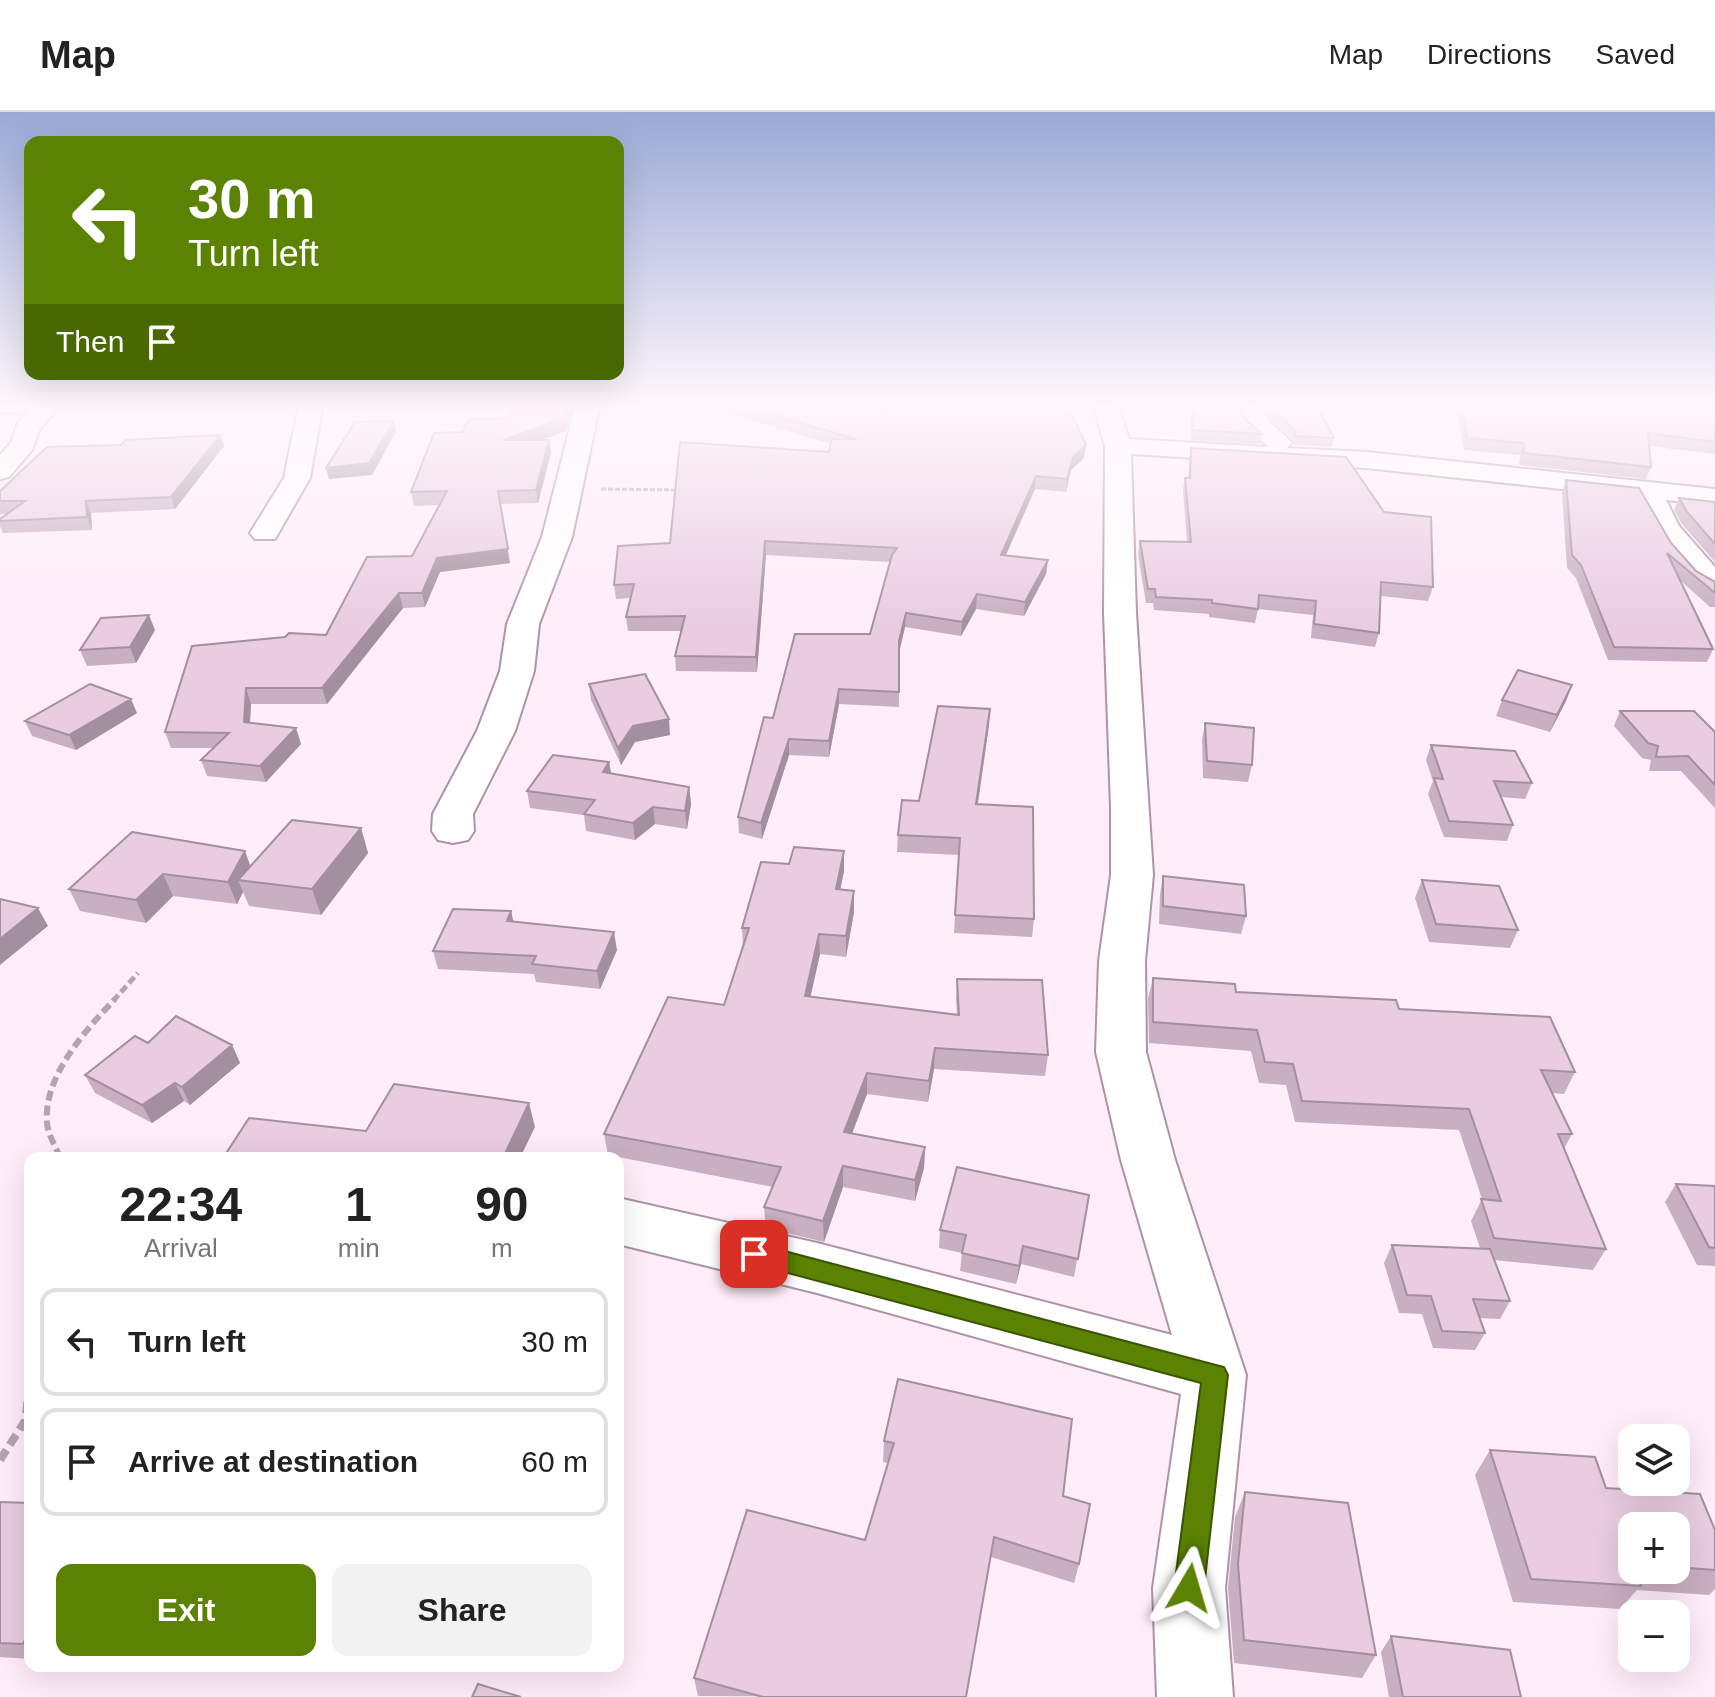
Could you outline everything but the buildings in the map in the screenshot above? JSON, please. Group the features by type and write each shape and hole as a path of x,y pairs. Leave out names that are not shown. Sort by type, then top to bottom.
{"street":[{"path":"265,533 277,507 297,478"},
{"path":"453,831 453,814 496,731 517,671 523,624 557,537 572,478"},
{"path":"1114,478 1132,875 1122,961 1121,1052 1148,1160 1215,1375 1189,1588 1195,1697"},
{"path":"1541,478 1715,497"},
{"path":"1649,489 1652,510 1659,523 1715,586"},
{"path":"624,1222 817,1268 1215,1375"}],"path":[{"path":"570,487 683,489"},
{"path":"58,1152 47,1124 49,1099 79,1040 138,973"},
{"path":"0,1460 24,1423"}],"route":[{"path":"754,1254 817,1268 918,1298 1033,1325 1215,1375 1189,1588"}]}
